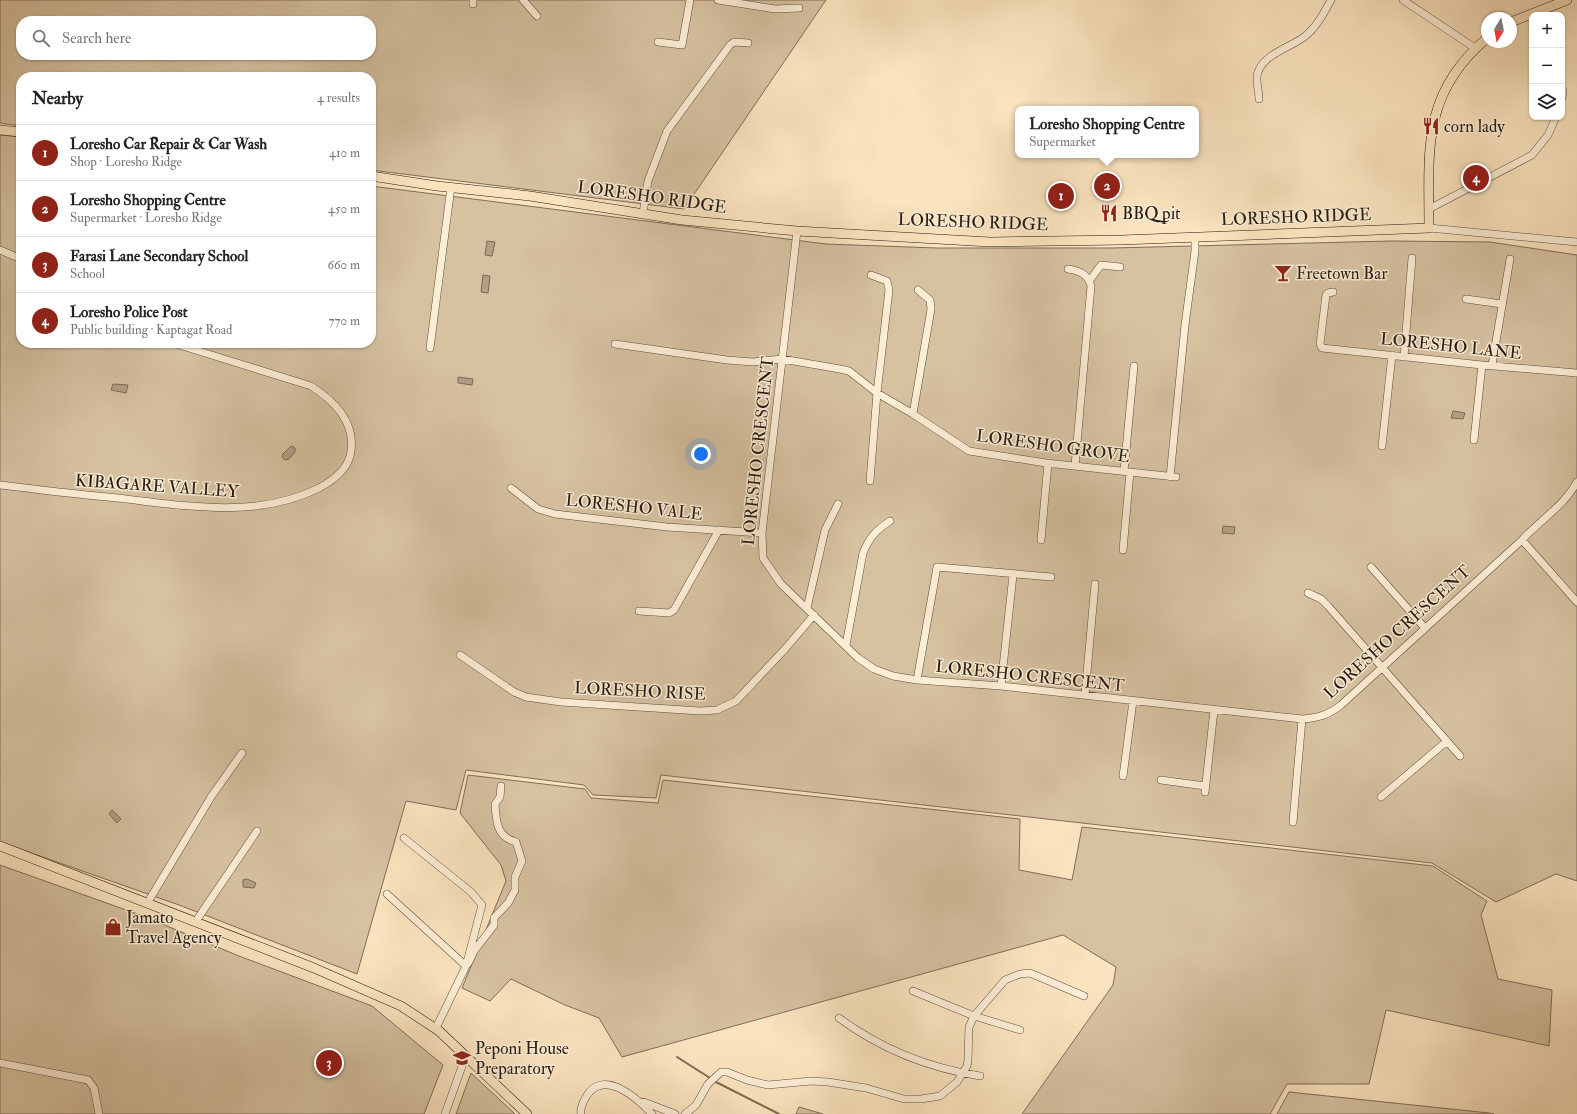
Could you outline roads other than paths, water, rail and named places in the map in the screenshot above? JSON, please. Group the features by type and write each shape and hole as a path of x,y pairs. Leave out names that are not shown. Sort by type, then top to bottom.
{"main road":[{"path":"1517,20 1567,0"},
{"path":"1429,228 1429,142 1437,108 1446,88 1481,43"},
{"path":"0,130 16,132"},
{"name":"LORESHO RIDGE","path":"376,177 530,196 682,220 796,231 990,242 1194,237 1429,228"},
{"path":"0,846 196,921 346,981 401,1006 436,1028 527,1114"}],"street":[{"path":"523,0 537,16"},
{"path":"658,42 682,45 690,0"},
{"path":"718,0 775,9 799,8"},
{"path":"1259,99 1257,75 1260,67 1304,37 1320,19 1331,0"},
{"path":"1403,0 1476,48"},
{"path":"643,213 648,181 667,131 730,45 734,42 748,43"},
{"path":"1429,209 1532,155 1548,136 1555,120"},
{"path":"430,348 451,187"},
{"name":"LORESHO RIDGE","path":"1429,228 1577,242"},
{"name":"LORESHO CRESCENT","path":"796,231 762,533 763,558 781,584 808,608 858,658 874,669 893,676 917,680 1001,686 1302,719 1315,718 1333,711 1424,627 1522,540 1538,523 1555,511 1577,482"},
{"name":"LORESHO GROVE","path":"615,344 727,360 753,362 782,359 849,371 877,393 913,414 969,451 1048,463 1173,477 1185,325 1195,251 1194,237"},
{"path":"0,250 16,257"},
{"path":"1404,357 1412,258"},
{"path":"1492,365 1510,259"},
{"path":"1090,280 1101,265 1120,267"},
{"path":"1068,269 1083,273 1090,280 1092,286 1075,465"},
{"path":"870,481 877,393 889,290 886,281 871,275"},
{"path":"913,414 931,309 930,300 918,290"},
{"name":"LORESHO LANE","path":"1333,292 1326,295 1320,344 1322,348 1482,365 1577,373"},
{"path":"1466,299 1502,304"},
{"name":"KIBAGARE VALLEY","path":"0,485 179,505 251,507 295,499 333,480 342,471 351,454 352,442 350,431 337,405 328,396 311,386 189,348"},
{"path":"1382,446 1392,355"},
{"path":"1474,440 1482,365"},
{"path":"1122,550 1134,366"},
{"path":"1041,540 1048,463"},
{"name":"LORESHO VALE","path":"511,488 544,512 667,527 762,533"},
{"path":"808,608 825,530 838,504"},
{"path":"846,645 863,553 868,540 877,530 890,521"},
{"path":"639,611 669,614 674,610 720,530"},
{"path":"1522,540 1577,602"},
{"path":"917,680 937,567 1013,575 1051,577"},
{"path":"1370,567 1424,627"},
{"path":"1001,686 1013,575"},
{"path":"1085,695 1095,584"},
{"path":"1308,593 1321,599 1328,606 1460,756"},
{"name":"LORESHO RISE","path":"460,655 514,692 526,697 561,702 700,711 717,710 736,701 785,650 814,615"},
{"path":"1123,776 1133,701"},
{"path":"1161,780 1205,789 1214,710"},
{"path":"1293,822 1302,719"},
{"path":"1381,797 1447,741"},
{"path":"148,902 211,797 242,753"},
{"path":"436,1028 477,945 494,925 494,918 508,903 515,890 515,877 522,861 516,842 509,840 499,831 496,823 495,804 500,797 501,786"},
{"path":"196,921 257,831"},
{"path":"404,838 471,892 482,905 466,966"},
{"path":"386,894 466,966"},
{"path":"685,1114 696,1105 708,1084 720,1072 727,1072 747,1080 768,1085 811,1081 828,1082 866,1088 894,1097 915,1099 940,1096 957,1082 968,1060 969,1027 974,1016 1005,980 1020,974 1030,973 1084,996"},
{"path":"913,991 974,1016 1020,1030"},
{"path":"839,1018 858,1032 888,1049 916,1060 962,1073 980,1076"},
{"path":"445,1114 466,1055"},
{"path":"0,1063 88,1080 94,1088 99,1114"},
{"path":"581,1114 583,1102 588,1093 603,1085 612,1085 640,1100 675,1114"},
{"path":"640,1100 652,1114"}],"waterway":[{"path":"677,1057 710,1078"},
{"path":"714,1081 779,1114"}],"place":[{"name":"corn lady","path":"1431,126"},
{"name":"Loresho Police Post","path":"1476,178"},
{"name":"Loresho Shopping Centre","path":"1107,186"},
{"name":"Loresho Car Repair & Car Wash","path":"1061,196"},
{"name":"BBQ pit","path":"1109,213"},
{"name":"Freetown Bar","path":"1283,273"},
{"name":"Jamato Travel Agency","path":"113,927"},
{"name":"Peponi House Preparatory","path":"462,1058"},
{"name":"Farasi Lane Secondary School","path":"329,1063"}]}
